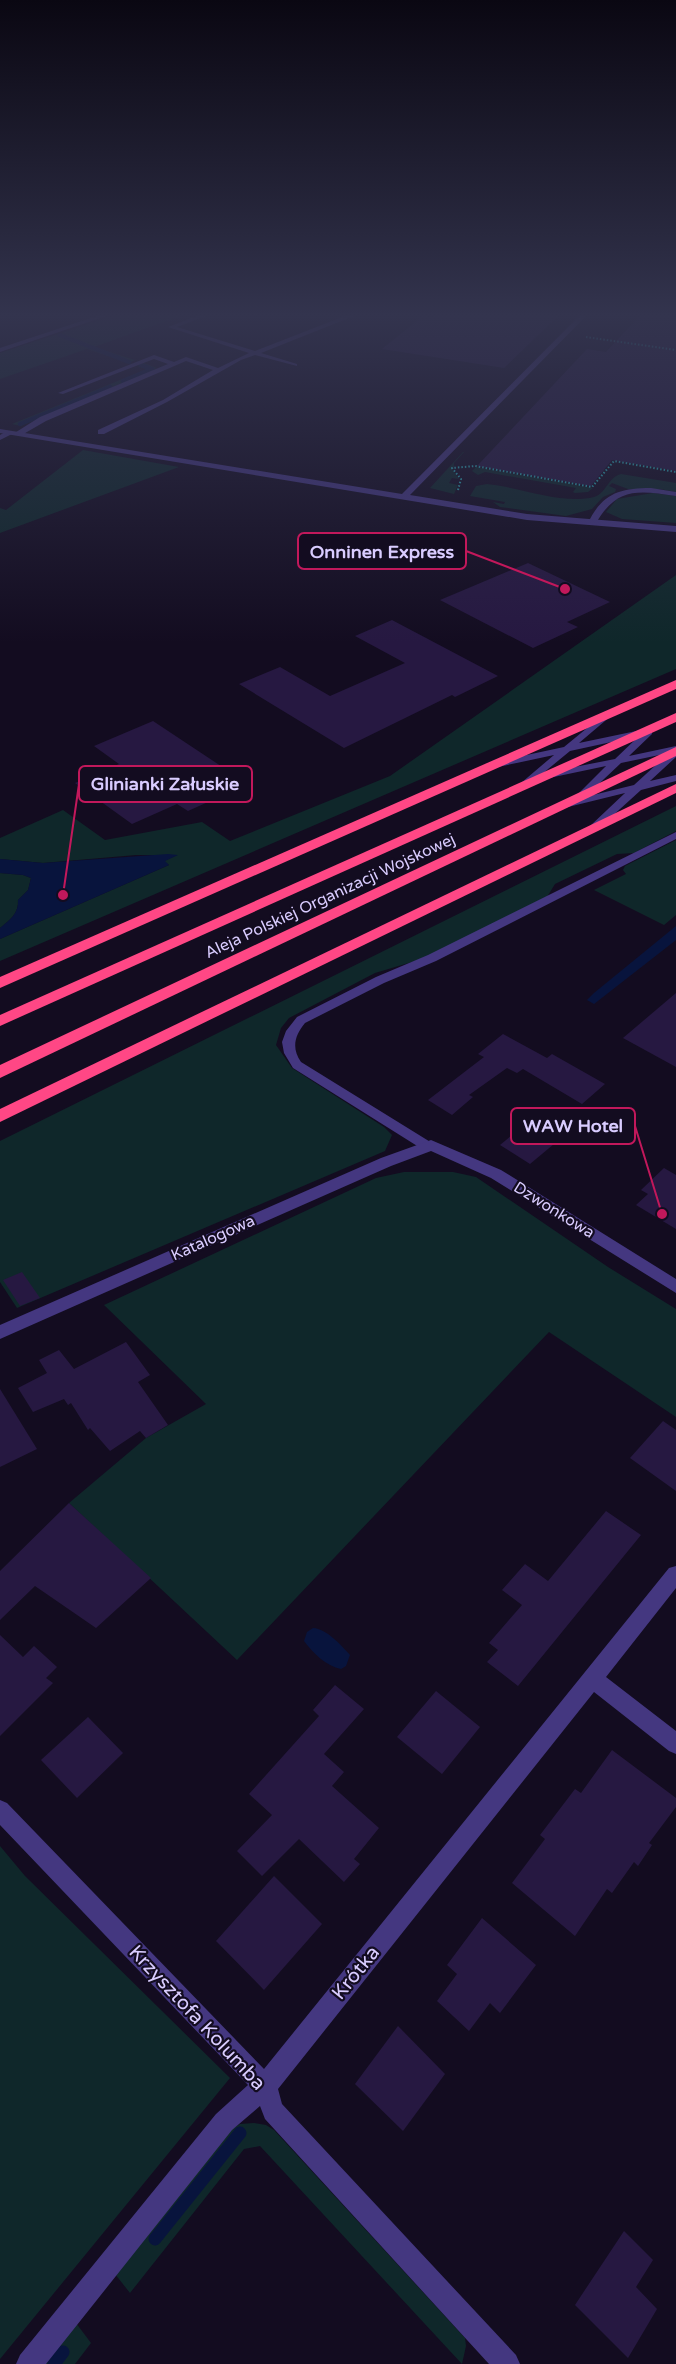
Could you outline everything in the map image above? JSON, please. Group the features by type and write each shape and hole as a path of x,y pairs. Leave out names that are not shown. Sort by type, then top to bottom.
{"highway":[{"path":"0,983 676,684"},
{"name":"Aleja Polskiej Organizacji Wojskowej","path":"0,1021 676,717"},
{"name":"Aleja Polskiej Organizacji Wojskowej","path":"0,1072 676,751"},
{"path":"0,1116 676,788"}],"street":[{"path":"403,498 478,422"},
{"path":"0,431 403,498 538,518 676,529"},
{"name":"Dzwonkowa","path":"427,1146 437,1146 496,1174 676,1287"},
{"name":"Katalogowa","path":"0,1332 427,1146"},
{"name":"Krótka","path":"29,2364 224,2122 265,2086 676,1574"},
{"path":"593,1679 676,1744"},
{"name":"Krzysztofa Kolumba","path":"0,1810 265,2086 273,2111 507,2364"}],"lane":[{"path":"0,438 36,422"},
{"path":"101,432 121,422"},
{"path":"592,523 597,509 612,497 640,491 676,494"},
{"path":"525,785 609,713"},
{"path":"489,766 649,730"},
{"path":"577,799 649,730"},
{"path":"546,776 618,760 676,751"},
{"path":"594,827 676,751"},
{"path":"561,806 676,778"},
{"path":"427,1146 297,1065 288,1050 288,1039 294,1028 301,1020 432,958 676,835"}],"path":[{"path":"457,492 461,480 452,468 476,466 592,487 614,461 676,472"}],"green space":[{"path":"16,422 30,422 21,426 12,424"},
{"path":"83,450 179,467 0,533 0,508 6,510"},
{"path":"463,452 451,468 459,479 452,478 449,483 458,485 454,494 430,488"},
{"path":"476,467 593,488 588,492 575,493 573,492 576,488 485,472 478,475 472,471"},
{"path":"621,474 676,483 676,492 660,489 628,489 612,483 609,486 616,489 615,492 603,497 592,509 566,516 500,507 493,502 504,504 505,502 470,496 476,486 487,484 555,497 582,499 598,495 613,478"},
{"path":"653,493 676,496 676,523 622,519 606,512 617,499"},
{"path":"676,575 676,669 0,961 0,939 169,865 164,861 177,855 136,855 43,863 0,859 0,838 63,810 105,840 202,822 230,841 390,776"},
{"path":"676,806 676,831 634,853 617,854 555,884 547,897 422,959 375,973 289,1018 281,1028 276,1045 292,1068 384,1127 392,1135 385,1151 17,1308 0,1282 0,1141"},
{"path":"676,840 676,915 664,925 594,890 626,874 623,870 625,866"},
{"path":"0,873 31,878 28,890 18,900 15,912 0,928"},
{"path":"404,1172 453,1172 476,1177 608,1267 676,1309 676,1417 549,1332 237,1660 69,1503 146,1438 206,1404 104,1305 376,1178"},
{"path":"0,1846 25,1876 230,2078 0,2359"},
{"path":"240,2124 266,2125 274,2130 465,2338 466,2346 462,2364 260,2146 244,2149 130,2293 115,2274 230,2130"},
{"path":"76,2323 91,2343 75,2364 43,2364"}],"water":[{"path":"178,855 165,861 169,865 0,939 0,928 15,912 18,900 28,890 31,878 0,873 0,859 43,863"},
{"path":"676,926 676,940 594,1004 587,1000 594,993"},
{"path":"313,1628 328,1634 350,1655 346,1666 341,1669 330,1665 308,1646 304,1641 307,1632"}],"building":[{"path":"518,422 676,422 676,471 612,460 591,486 477,466"},
{"path":"528,563 610,602 567,622 578,627 533,648 440,600"},
{"path":"392,620 498,676 455,697 452,695 344,748 239,684 280,667 330,696 405,663 355,636"},
{"path":"153,721 248,784 188,811 177,804 132,824 75,783 119,764 94,746"},
{"path":"676,993 676,1067 623,1038"},
{"path":"503,1034 547,1058 552,1054 605,1084 582,1104 523,1069 517,1073 507,1068 469,1095 473,1097 452,1115 428,1100 484,1057 478,1054"},
{"path":"524,1125 554,1144 530,1164 500,1145"},
{"path":"664,1168 676,1175 676,1229 636,1205 648,1194 641,1190"},
{"path":"22,1272 40,1298 20,1306 3,1280"},
{"path":"126,1342 150,1375 138,1382 168,1425 146,1438 140,1431 110,1451 90,1428 88,1430 71,1403 68,1405 64,1399 33,1412 18,1388 47,1373 39,1360 59,1350 74,1369"},
{"path":"0,1389 37,1449 0,1467"},
{"path":"663,1421 676,1430 676,1491 630,1458"},
{"path":"69,1503 151,1578 96,1628 35,1586 0,1620 0,1571"},
{"path":"606,1511 641,1535 518,1686 487,1662 498,1650 489,1643 522,1605 502,1590 525,1564 548,1581"},
{"path":"0,1635 23,1657 34,1646 57,1667 46,1678 53,1683 0,1736"},
{"path":"335,1685 364,1709 324,1754 344,1772 332,1786 379,1828 354,1859 360,1864 344,1882 299,1839 262,1876 237,1851 272,1815 249,1794 319,1716 313,1710"},
{"path":"436,1691 480,1727 442,1774 397,1737"},
{"path":"88,1717 123,1753 77,1798 41,1760"},
{"path":"612,1750 676,1798 676,1807 649,1843 652,1845 638,1866 634,1862 612,1893 607,1889 575,1936 512,1883 545,1839 540,1835 575,1789 581,1793"},
{"path":"274,1876 322,1924 264,1990 216,1941"},
{"path":"482,1918 536,1965 500,2013 490,2003 469,2031 437,2001 457,1974 447,1965"},
{"path":"398,2026 445,2074 403,2131 355,2084"},
{"path":"624,2231 653,2260 636,2287 657,2309 628,2358 575,2305"}],"waterway":[{"path":"20,424 24,422"},
{"path":"155,2239 240,2133"},
{"path":"54,2364 63,2352"}],"place":[{"name":"Onninen Express","path":"565,589"},
{"name":"Glinianki Załuskie","path":"63,895"},
{"name":"WAW Hotel","path":"662,1214"}]}
